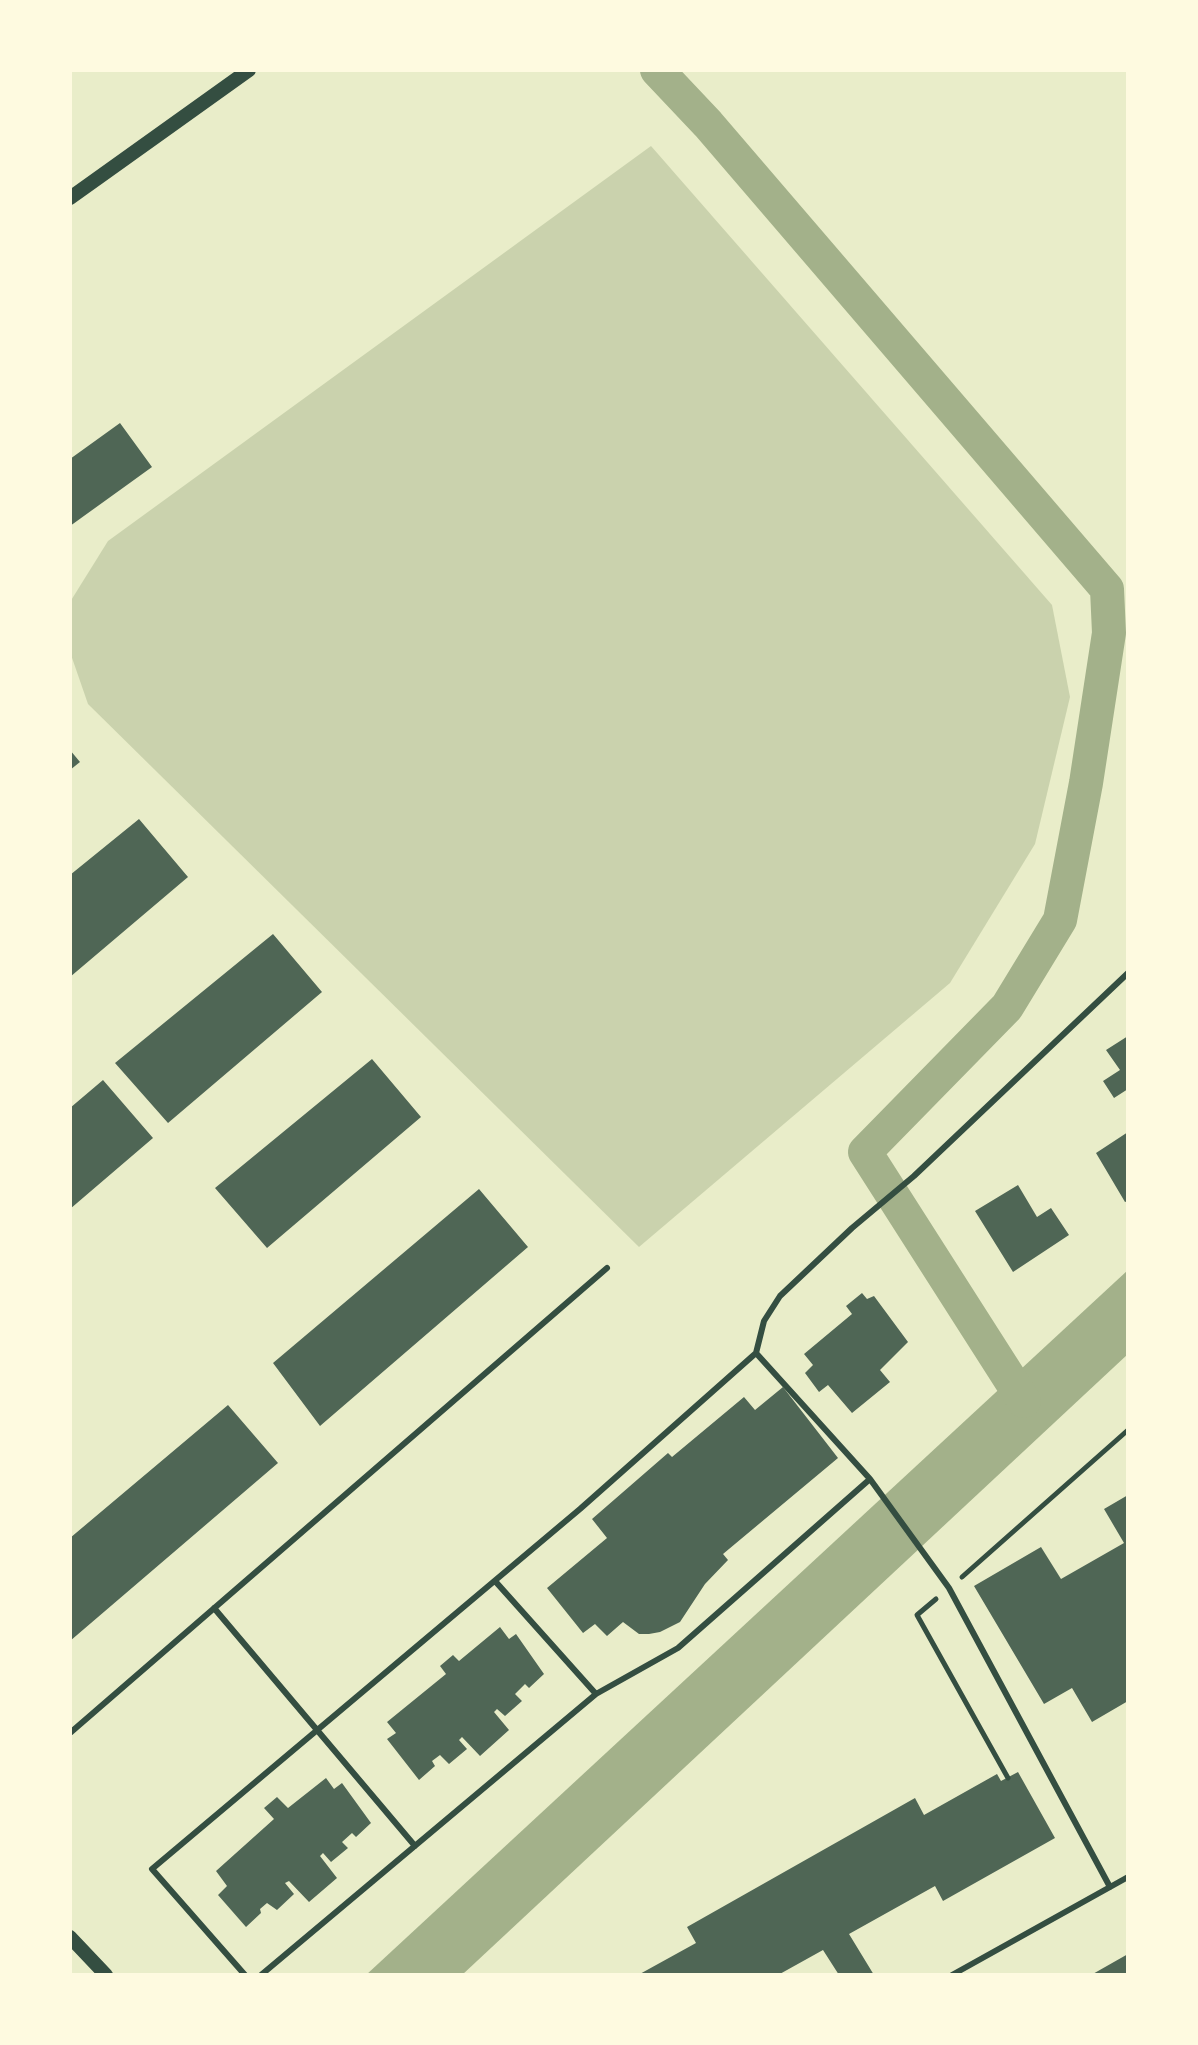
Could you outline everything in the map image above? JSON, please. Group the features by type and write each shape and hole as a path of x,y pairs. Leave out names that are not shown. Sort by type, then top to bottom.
{"street":[{"path":"70,198 249,70"},
{"path":"70,1937 106,1975"}],"lane":[{"path":"245,1975 152,1869 495,1581 756,1353 764,1321 780,1296 852,1228 914,1176 1128,973"},
{"path":"70,1733 607,1268"},
{"path":"756,1353 870,1479 940,1574 1110,1887"},
{"path":"261,1975 596,1694 678,1648 870,1479"},
{"path":"495,1581 596,1694"},
{"path":"214,1608 415,1846"},
{"path":"952,1975 1128,1877"}],"path":[{"path":"1008,1778 917,1615 1128,1430"}],"shaded area":[{"path":"651,146 1052,605 1070,697 1035,844 950,983 639,1247 88,704 70,652 70,602 108,541"},
{"path":"1128,1270 1128,1354 462,1975 366,1975"}],"building":[{"path":"120,423 152,467 70,526 70,459"},
{"path":"70,750 80,762 70,770"},
{"path":"139,819 188,877 70,977 70,875"},
{"path":"273,934 322,992 168,1123 115,1063"},
{"path":"1128,1036 1128,1089 1114,1098 1103,1081 1120,1070 1106,1050"},
{"path":"372,1059 421,1117 267,1248 215,1188"},
{"path":"103,1080 153,1138 70,1209 70,1108"},
{"path":"1128,1132 1128,1201 1125,1202 1096,1153"},
{"path":"1018,1185 1037,1217 1051,1208 1069,1235 1013,1272 975,1211"},
{"path":"479,1189 528,1247 320,1426 273,1363"},
{"path":"862,1293 867,1299 874,1296 908,1342 880,1370 890,1382 852,1413 828,1385 819,1392 805,1373 813,1365 804,1354 852,1314 846,1306"},
{"path":"783,1387 838,1458 723,1554 728,1560 705,1584 680,1622 649,1634 639,1634 623,1622 607,1636 595,1624 583,1633 547,1588 607,1538 592,1519 668,1453 672,1457 744,1397 755,1410"},
{"path":"228,1405 278,1463 70,1641 70,1538"},
{"path":"1128,1495 1128,1701 1092,1722 1072,1688 1044,1704 974,1586 1041,1547 1061,1579 1124,1543 1104,1509"},
{"path":"500,1627 509,1639 516,1634 544,1674 529,1688 525,1684 515,1694 522,1701 505,1716 497,1709 494,1712 509,1730 480,1756 462,1737 459,1740 467,1749 449,1764 440,1755 432,1761 435,1766 419,1780 387,1739 396,1733 387,1722 446,1674 440,1666 453,1655 459,1661"},
{"path":"1018,1772 1055,1838 943,1901 935,1886 849,1934 874,1975 839,1975 823,1950 778,1975 638,1975 696,1943 687,1927 915,1798 924,1815 997,1774 1001,1781"},
{"path":"326,1778 334,1789 342,1783 371,1823 356,1837 352,1833 342,1842 348,1848 331,1862 323,1853 320,1856 337,1878 309,1902 289,1881 285,1883 294,1894 277,1910 267,1903 246,1927 218,1895 227,1886 216,1871 274,1819 264,1808 277,1797 288,1808"},
{"path":"1128,1954 1128,1975 1091,1975"}],"waterway":[{"path":"657,70 708,124 1107,589 1109,633 1086,783 1060,920 1007,1007 865,1152 1024,1401"}]}
